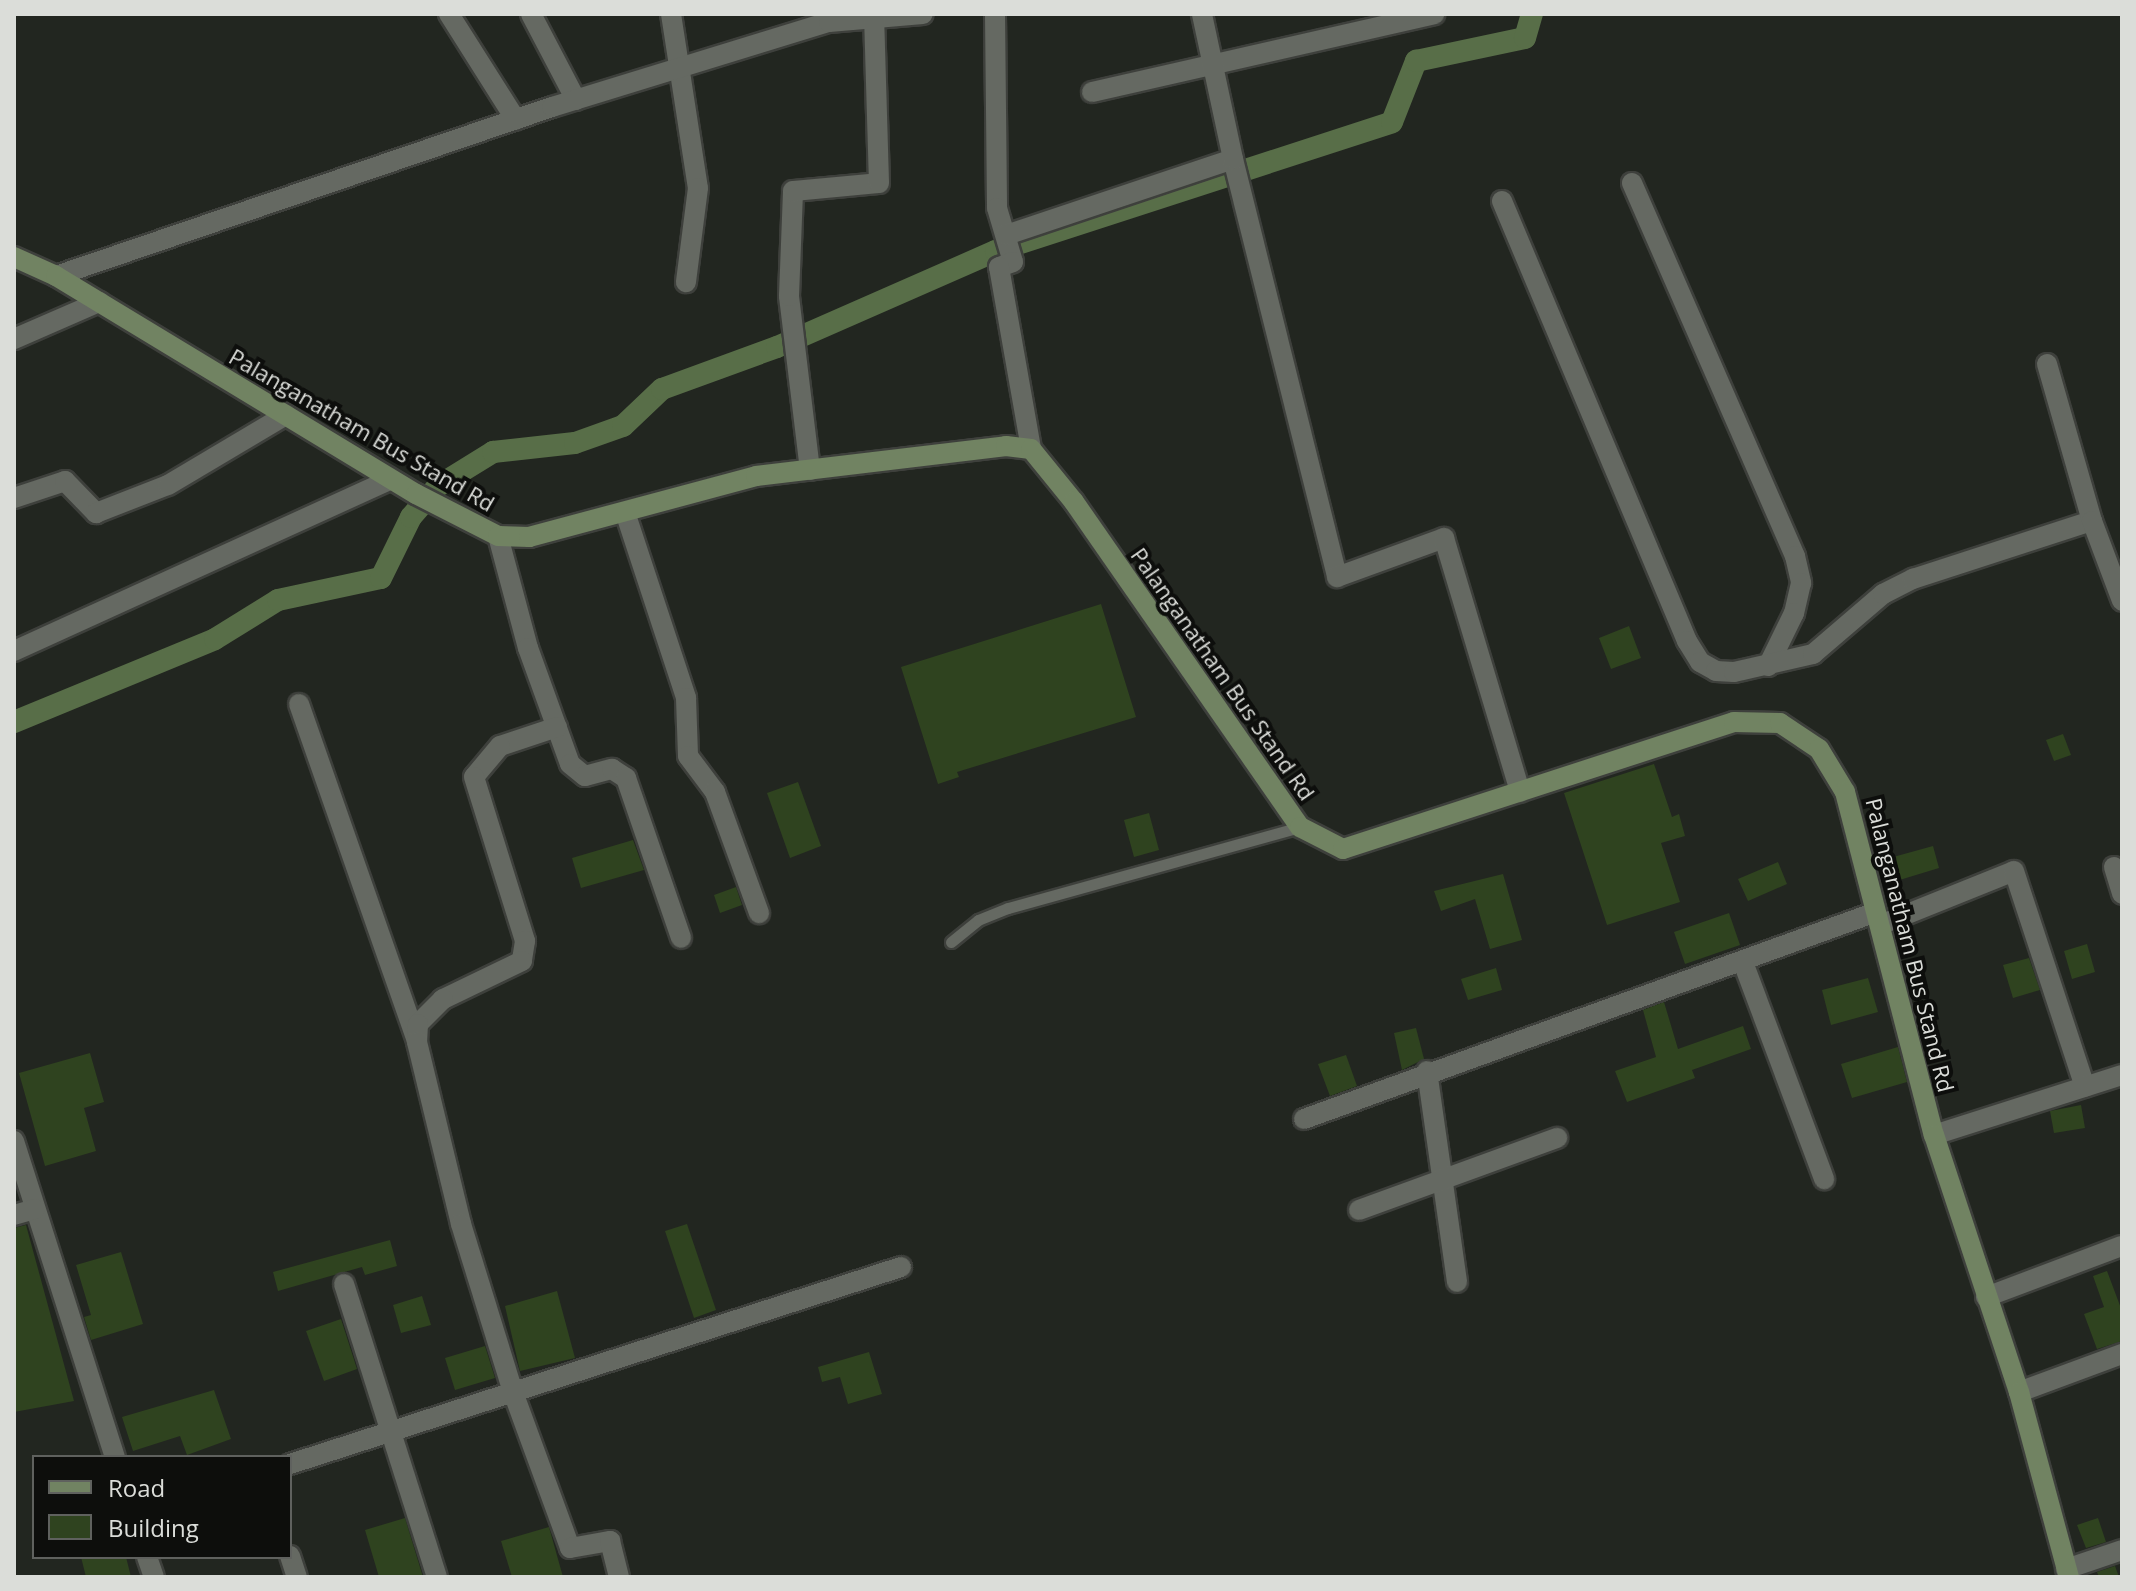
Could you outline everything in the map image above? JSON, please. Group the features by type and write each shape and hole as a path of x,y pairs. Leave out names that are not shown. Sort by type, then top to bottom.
{"street":[{"path":"449,14 516,120"},
{"path":"531,14 576,100"},
{"path":"671,14 698,188 686,282"},
{"path":"56,276 576,100 829,22 923,14"},
{"path":"995,14 997,208 1013,262 999,267 1031,449"},
{"path":"1202,14 1233,159 1337,577 1444,538 1520,792"},
{"path":"1092,92 1434,14"},
{"path":"810,470 789,296 793,191 879,183 874,16"},
{"path":"1006,235 1233,159"},
{"path":"1632,183 1795,556 1801,583 1794,613 1768,666"},
{"path":"1502,201 1687,641 1700,662 1716,671 1768,666 1824,648 1869,605 1913,579 2092,521"},
{"name":"Palanganatham Bus Stand Rd","path":"14,257 56,276 416,494 498,536 529,537 756,476 1006,446 1031,449 1074,502 1300,827 1343,849 1734,722 1780,723 1819,749 1845,792 1934,1135 2019,1392 2068,1573"},
{"path":"14,339 99,302"},
{"path":"2047,364 2092,521 2122,601"},
{"path":"14,498 65,481 96,513 168,485 286,415"},
{"path":"14,651 391,479"},
{"path":"625,512 686,698 688,756 715,792 759,913"},
{"path":"498,536 515,607 576,774 612,769 626,778 681,938"},
{"path":"299,704 417,1042 461,1224 513,1392 570,1548 610,1541 619,1577"},
{"path":"417,1042 418,1024 443,999 522,961 525,941 474,777 500,746 557,727"},
{"path":"2114,867 2122,894"},
{"path":"1304,1119 1427,1071 2014,871 2085,1087"},
{"path":"1743,962 1824,1179"},
{"path":"1427,1071 1457,1282"},
{"path":"1934,1135 2122,1075"},
{"path":"1359,1210 1557,1138"},
{"path":"14,1141 114,1455"},
{"path":"14,1215 35,1209"},
{"path":"1986,1297 2122,1246"},
{"path":"292,1463 901,1267"},
{"path":"344,1284 437,1577"},
{"path":"2019,1392 2122,1354"},
{"path":"2068,1573 2122,1550"}],"lane":[{"path":"951,942 978,920 1008,908 1300,827"}],"building":[{"path":"1101,604 1136,717 957,772 959,777 938,784 901,667"},
{"path":"1629,626 1641,658 1611,669 1599,638"},
{"path":"2063,734 2071,755 2054,761 2046,740"},
{"path":"1654,764 1672,817 1679,814 1685,836 1661,843 1680,902 1607,925 1564,793"},
{"path":"798,782 821,846 790,858 767,793"},
{"path":"1149,813 1159,850 1134,857 1124,820"},
{"path":"633,840 644,870 581,888 572,858"},
{"path":"1933,846 1939,868 1893,882 1886,859"},
{"path":"1778,862 1787,884 1748,901 1738,879"},
{"path":"1503,874 1522,940 1490,949 1475,899 1441,911 1434,891"},
{"path":"736,887 742,905 720,913 714,895"},
{"path":"1729,913 1740,945 1685,964 1674,932"},
{"path":"2087,944 2095,972 2072,979 2064,951"},
{"path":"2029,958 2040,990 2013,998 2003,965"},
{"path":"1496,968 1502,990 1468,1000 1461,979"},
{"path":"1868,978 1878,1012 1831,1025 1822,990"},
{"path":"1664,1002 1678,1049 1743,1026 1751,1049 1692,1070 1695,1078 1627,1102 1615,1071 1656,1057 1643,1010"},
{"path":"1416,1028 1424,1059 1402,1070 1394,1033"},
{"path":"1898,1047 1907,1082 1852,1098 1841,1064"},
{"path":"90,1053 104,1102 84,1108 96,1151 45,1166 19,1073"},
{"path":"1346,1055 1357,1086 1330,1096 1318,1064"},
{"path":"2081,1105 2085,1128 2054,1133 2050,1111"},
{"path":"687,1224 716,1310 694,1318 665,1231"},
{"path":"26,1225 74,1401 14,1412 14,1228"},
{"path":"390,1240 397,1266 365,1275 362,1267 278,1291 273,1272"},
{"path":"121,1252 143,1324 91,1340 84,1317 91,1315 76,1265"},
{"path":"2107,1271 2122,1311 2122,1341 2097,1349 2084,1314 2104,1307 2093,1276"},
{"path":"557,1291 575,1358 520,1371 505,1306"},
{"path":"422,1296 431,1325 401,1333 393,1305"},
{"path":"341,1319 357,1369 324,1381 306,1331"},
{"path":"485,1346 495,1378 455,1390 445,1358"},
{"path":"869,1352 882,1394 848,1404 840,1377 822,1382 818,1367"},
{"path":"214,1390 231,1439 187,1455 180,1436 133,1451 122,1417"},
{"path":"405,1518 423,1577 379,1577 365,1530"},
{"path":"2098,1518 2106,1542 2086,1548 2077,1525"},
{"path":"549,1527 563,1577 512,1577 501,1541"},
{"path":"82,1559 126,1559 131,1577 86,1577"},
{"path":"2115,1566 2119,1577 2099,1577 2097,1572"}],"waterway":[{"path":"14,722 215,639 278,600 381,578 411,517 438,486 493,452 575,443 623,426 662,389 777,347 996,251 1392,122 1416,61 1525,38 1532,14"}]}
